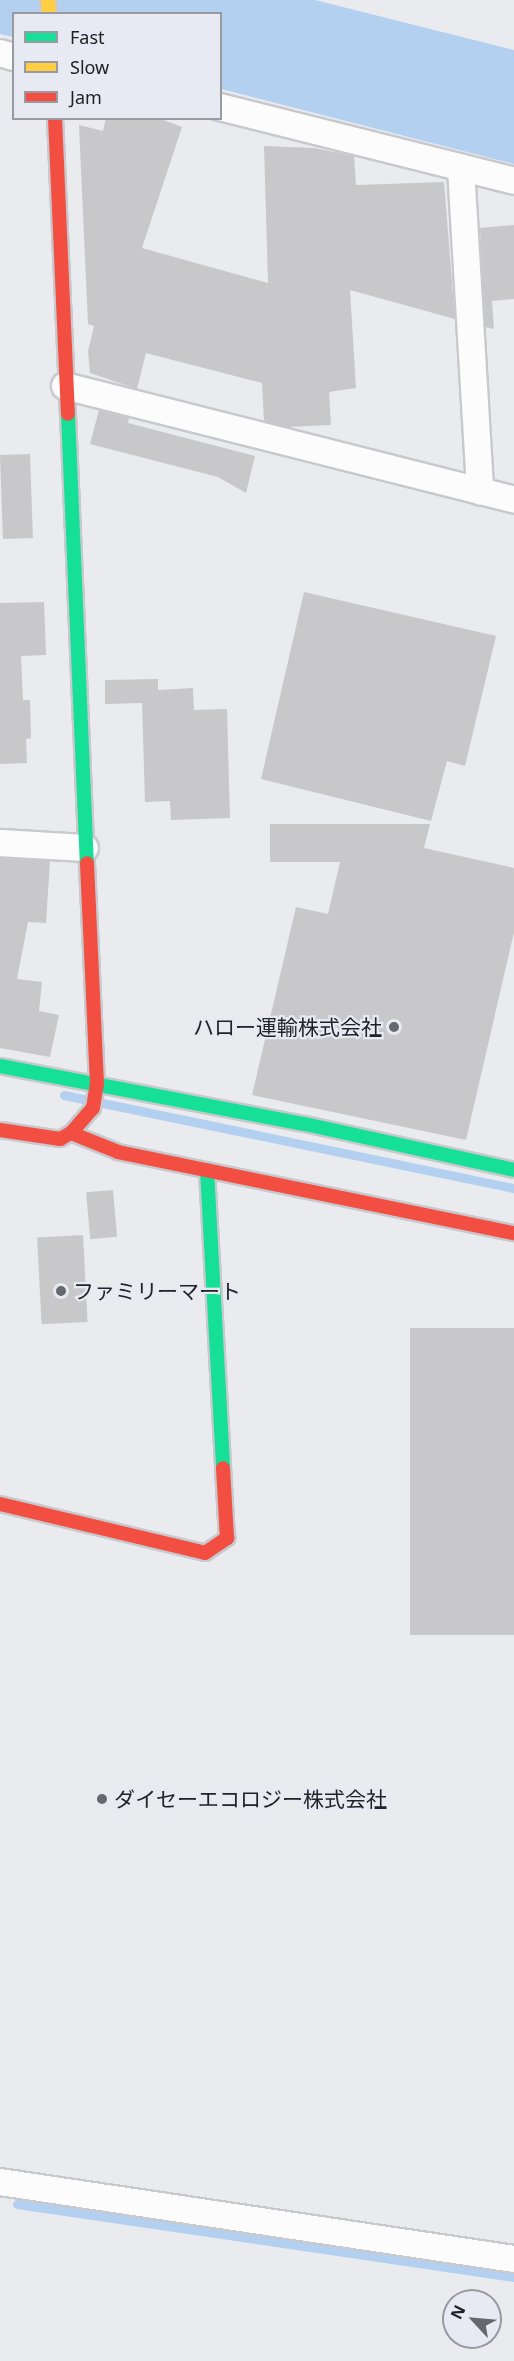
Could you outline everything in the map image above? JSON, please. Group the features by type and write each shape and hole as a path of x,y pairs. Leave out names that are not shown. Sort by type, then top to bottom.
{"street":[{"path":"222,108 514,181"},
{"path":"0,1130 46,1138 60,1138 70,1134 93,1108 96,1088 64,386 55,120"},
{"path":"461,168 480,491"},
{"path":"64,386 514,500"},
{"path":"0,843 85,848"},
{"path":"0,1066 96,1088 514,1170"},
{"path":"70,1134 118,1152 514,1233"},
{"path":"0,1504 206,1553 226,1538 207,1170"},
{"path":"0,2182 514,2259"}],"water":[{"path":"0,0 315,0 514,50 514,164 222,89 222,12 12,12 12,37 0,34"}],"building":[{"path":"106,120 163,120 182,127 142,248 268,283 264,146 314,148 354,156 356,185 444,182 455,319 350,290 356,388 329,392 331,425 288,427 264,421 262,383 146,353 137,389 90,373 88,351 94,326 88,324 79,125 103,131"},
{"path":"514,225 514,299 492,301 494,329 485,327 480,228"},
{"path":"99,410 129,418 128,423 255,456 246,493 218,477 90,444"},
{"path":"30,454 33,538 3,539 0,455"},
{"path":"304,592 496,636 465,766 447,761 431,821 261,779"},
{"path":"44,602 46,655 21,656 23,700 30,700 31,738 26,739 27,763 0,764 0,603"},
{"path":"158,679 158,690 193,688 194,710 227,709 230,818 171,820 170,801 145,802 142,703 105,704 105,680"},
{"path":"270,824 430,824 424,848 514,868 514,932 466,1140 252,1095 296,907 328,914 340,862 270,862"},
{"path":"0,858 50,861 46,923 28,922 17,979 42,982 39,1011 59,1015 50,1057 0,1048"},
{"path":"113,1190 117,1237 90,1239 86,1192"},
{"name":"ファミリーマート","path":"83,1235 88,1322 42,1324 37,1237"},
{"path":"410,1328 514,1328 514,1635 410,1635"}],"waterway":[{"path":"64,1095 514,1188"},
{"path":"17,2204 514,2277"}],"traffic: fast":[{"path":"68,414 87,863"},
{"path":"0,1066 305,1124 514,1170"},
{"path":"207,1170 223,1468"}],"traffic: slow":[{"path":"48,0 49,12"}],"traffic: jam":[{"path":"55,120 68,414"},
{"path":"0,1130 60,1139 71,1133 93,1108 97,1084 87,863"},
{"path":"71,1133 118,1152 514,1233"},
{"path":"0,1504 205,1553 227,1538 223,1468"}],"place":[{"name":"ハロー運輸株式会社","path":"394,1027"},
{"name":"ファミリーマート","path":"61,1291"},
{"name":"ダイセーエコロジー株式会社","path":"102,1799"}]}
